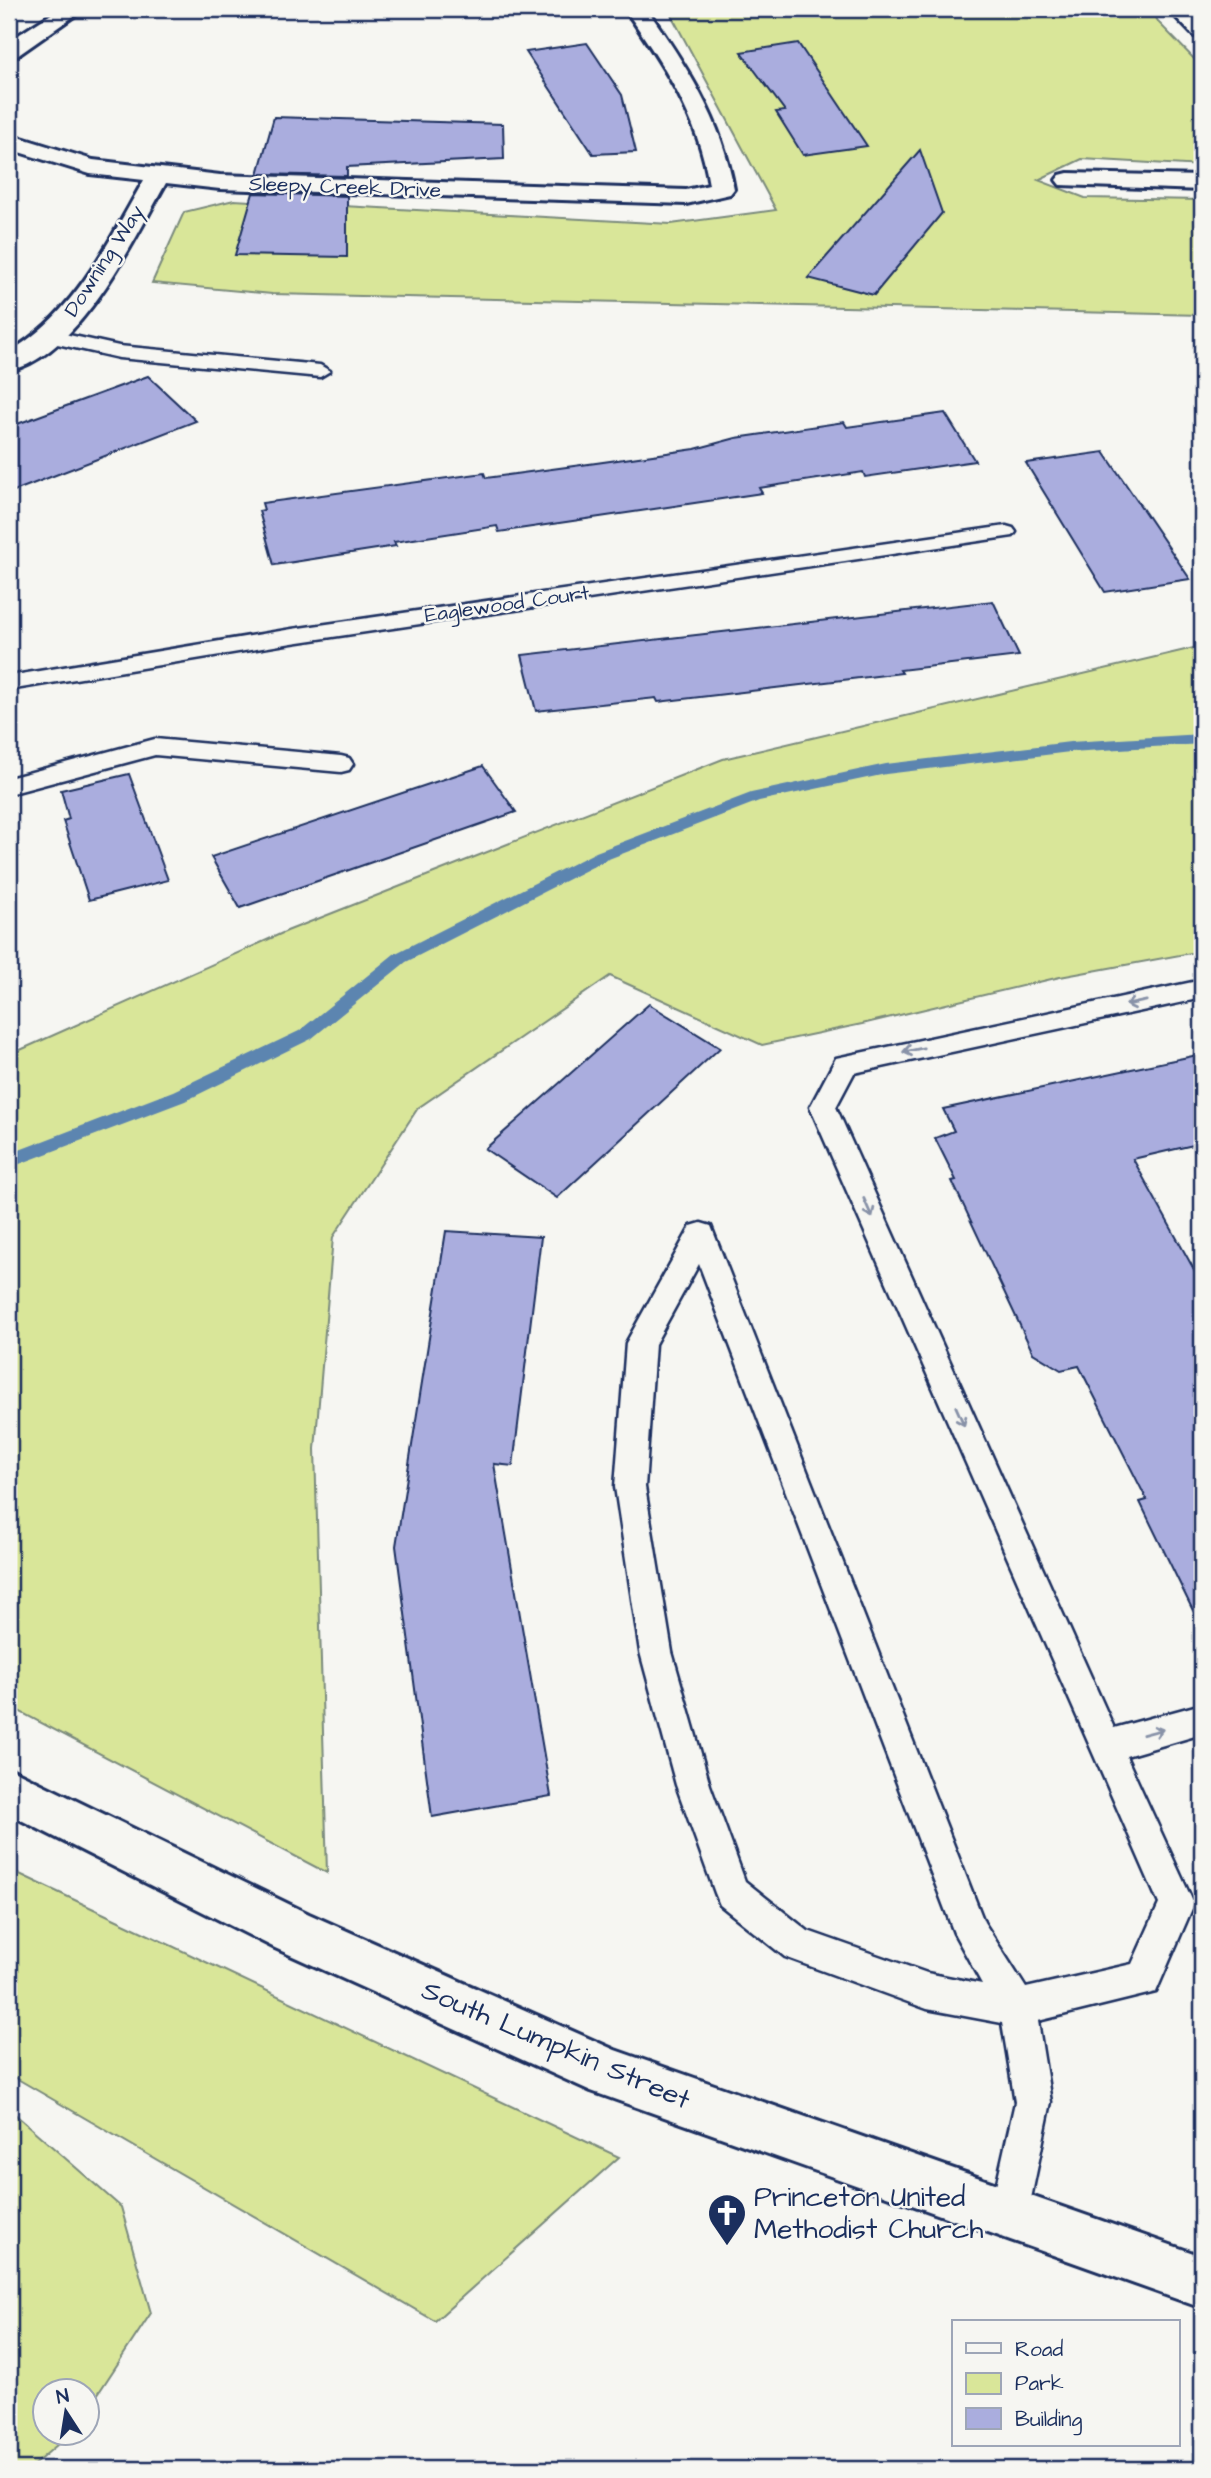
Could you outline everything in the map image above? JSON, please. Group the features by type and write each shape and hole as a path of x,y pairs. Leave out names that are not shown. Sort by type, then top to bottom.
{"street":[{"path":"9,51 73,9"},
{"name":"Sleepy Creek Drive","path":"9,141 90,167 158,177 284,185 687,197 723,189 719,157 685,82 636,9"},
{"path":"1178,9 1202,31"},
{"name":"Downing Way","path":"9,363 32,352 51,337 94,284 158,177"},
{"path":"1068,180 1202,183"},
{"name":"South Lumpkin Street","path":"9,1790 292,1931 608,2073 1202,2282"}],"lane":[{"path":"51,337 118,352 320,371"},
{"name":"Eaglewood Court","path":"9,683 306,634 1006,532"},
{"path":"9,786 155,747 341,764"},
{"path":"1009,2213 1033,2102 1018,2008 971,1933 701,1234 641,1343 630,1487 656,1652 694,1785 732,1893 797,1945 927,1991 1018,2008 1143,1979 1177,1903 823,1107 845,1065 1202,989"},
{"path":"1105,1746 1202,1719"}],"green space":[{"path":"668,9 1151,9 1159,23 1202,67 1202,166 1082,159 1038,180 1085,198 1202,200 1202,315 272,294 152,283 184,212 234,200 671,224 776,210"},
{"path":"1202,646 1202,951 1060,977 762,1045 610,976 418,1108 333,1237 315,1449 327,1873 9,1706 9,1055 287,931 723,759"},
{"path":"9,1869 619,2157 435,2321 9,2074"},
{"path":"9,2109 121,2207 151,2313 102,2388 102,2376 32,2376 32,2446 56,2446 29,2469 9,2469"}],"building":[{"path":"587,43 622,95 636,152 593,154 526,52"},
{"path":"798,43 867,146 803,155 776,112 785,111 741,52"},
{"path":"274,117 503,124 504,159 347,167 347,176 258,174"},
{"path":"920,150 942,213 874,295 808,278"},
{"path":"253,193 347,196 347,257 235,255"},
{"path":"148,376 196,421 9,493 9,427"},
{"path":"945,413 975,461 865,477 863,472 759,488 762,493 499,532 497,526 394,542 396,546 274,565 259,511 264,510 262,503 484,473 486,478 695,449 736,438 844,422 847,427"},
{"path":"1104,452 1190,579 1105,592 1026,463"},
{"path":"993,601 1019,656 658,702 656,698 536,711 522,655"},
{"path":"483,766 516,812 240,908 211,857"},
{"path":"129,774 168,880 89,900 63,821 69,819 61,790"},
{"path":"649,1004 720,1048 557,1198 485,1149"},
{"path":"1202,1054 1202,1143 1133,1159 1202,1284 1202,1629 1140,1502 1147,1500 1079,1366 1061,1370 1033,1353 952,1181 956,1180 935,1138 954,1131 943,1109"},
{"path":"446,1231 541,1237 513,1466 494,1464 551,1796 432,1817 396,1546"}],"waterway":[{"path":"9,1161 179,1096 305,1035 400,958 601,856 756,797 886,769 1070,747 1202,739"}],"place":[{"name":"Princeton United Methodist Church","path":"727,2247"}]}
